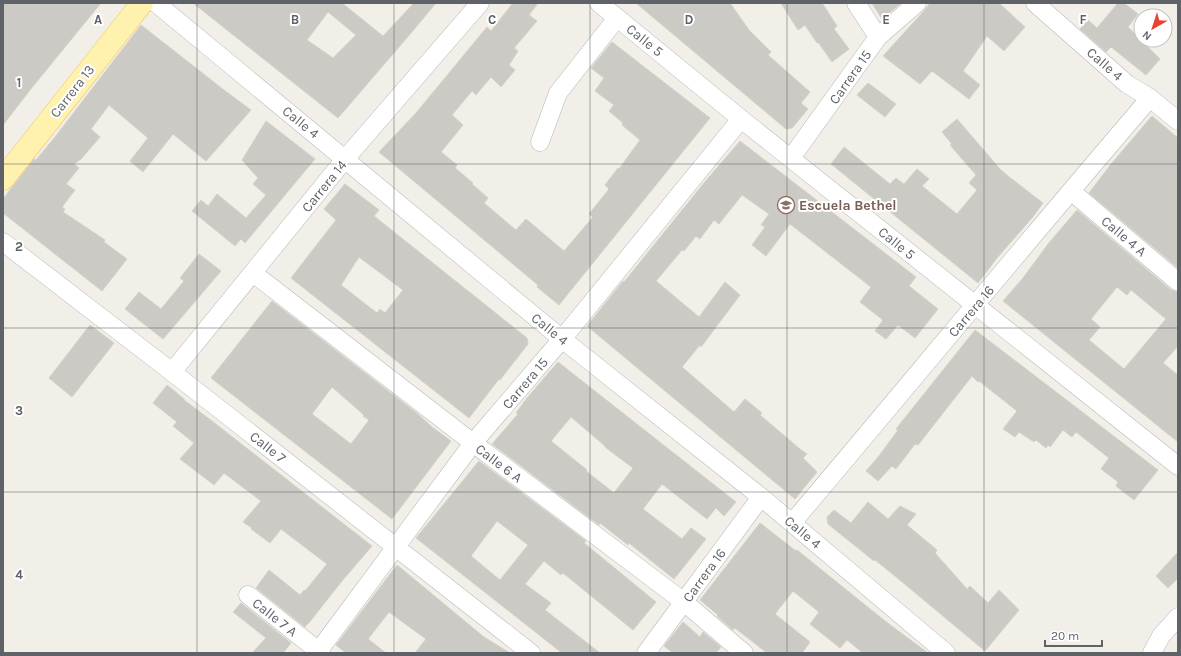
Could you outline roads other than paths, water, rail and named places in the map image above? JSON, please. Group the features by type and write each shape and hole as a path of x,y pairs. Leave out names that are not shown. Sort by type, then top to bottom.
{"main road":[{"name":"Carrera 13","path":"3,179 142,3"}],"street":[{"name":"Calle 4","path":"156,3 562,339 761,497 946,653"},
{"name":"Carrera 14","path":"172,372 345,159 480,3"},
{"name":"Calle 5","path":"599,3 741,119 1178,466"},
{"path":"856,3 878,37"},
{"name":"Carrera 15","path":"792,158 878,37 917,3"},
{"name":"Calle 4","path":"1035,3 1127,84 1150,98 1178,121"},
{"path":"540,142 558,93 617,18"},
{"name":"Carrera 16","path":"792,523 1070,191 1150,98"},
{"name":"Carrera 15","path":"319,652 473,443 562,339 741,119"},
{"name":"Calle 4 A","path":"1070,191 1178,282"},
{"name":"Calle 7","path":"3,242 172,372 531,653"},
{"name":"Calle 6 A","path":"252,273 473,443 684,602 744,653"},
{"name":"Carrera 16","path":"646,653 761,497"},
{"name":"Calle 7 A","path":"248,595 319,652"},
{"path":"1152,653 1161,636 1178,617"}],"place":[{"name":"Escuela Bethel","path":"786,205"}]}
